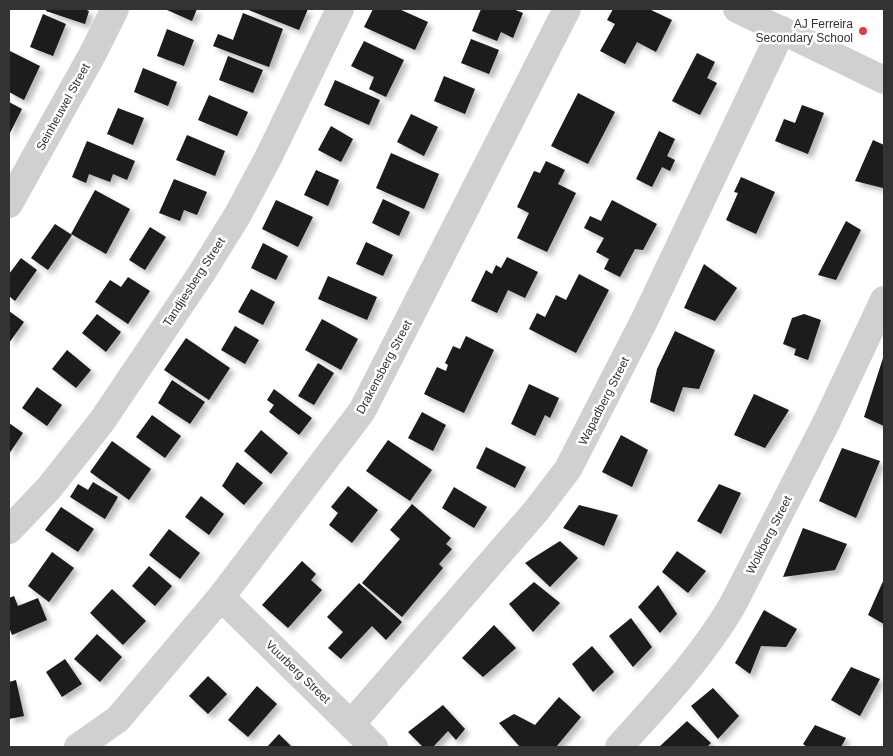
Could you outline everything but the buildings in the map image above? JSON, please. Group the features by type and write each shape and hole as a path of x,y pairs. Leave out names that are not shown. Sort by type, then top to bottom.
{"street":[{"name":"Seinheuwel Street","path":"9,204 115,9"},
{"name":"Tandjiesberg Street","path":"9,530 49,488 96,429 201,274 237,216 269,156 340,9"},
{"name":"Drakensberg Street","path":"78,747 118,719 221,597 362,411 567,9"},
{"path":"737,9 884,80"},
{"name":"Wapadberg Street","path":"352,724 536,511 568,469 644,321 782,30"},
{"name":"Wolkberg Street","path":"619,747 698,658 716,634 826,423 884,300"},
{"name":"Vuurberg Street","path":"221,597 374,747"}],"place":[{"name":"AJ Ferreira Secondary School","path":"863,31"}]}
